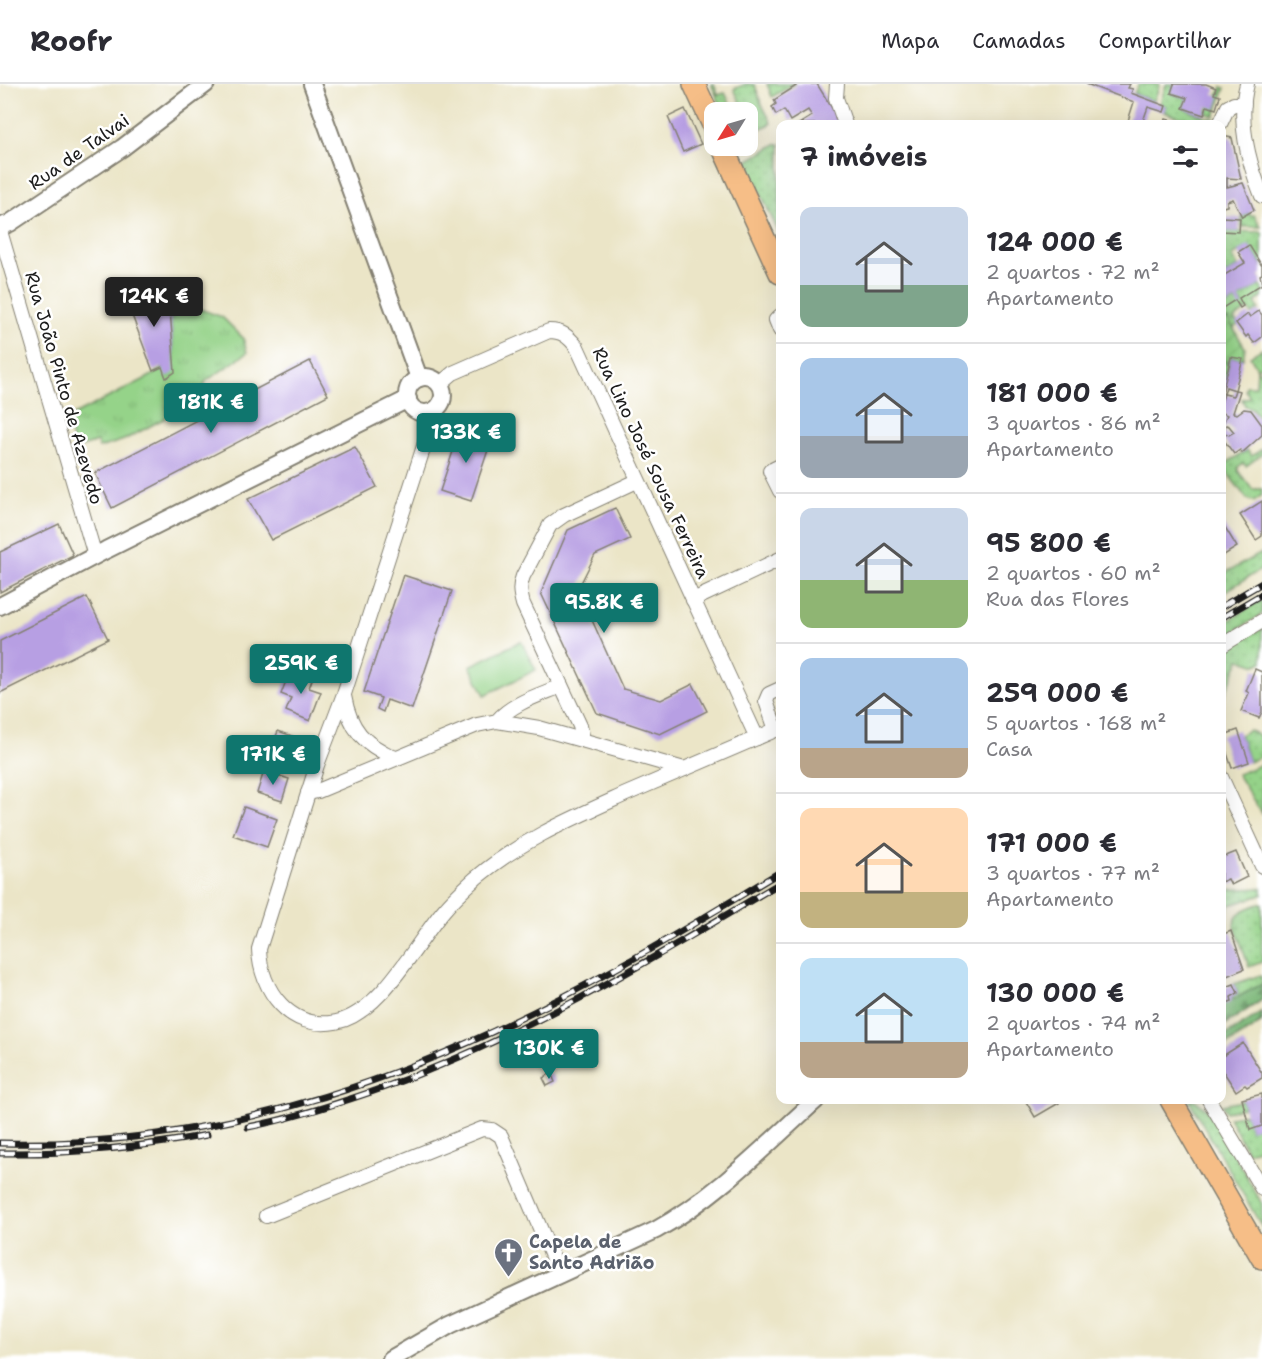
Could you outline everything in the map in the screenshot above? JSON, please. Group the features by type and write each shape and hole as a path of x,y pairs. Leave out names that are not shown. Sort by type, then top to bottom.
{"main road":[{"path":"694,84 704,106"},
{"path":"727,156 776,264"},
{"path":"1173,1104 1262,1258"}],"street":[{"name":"Rua de Talvai","path":"0,229 122,148 206,84"},
{"path":"312,84 419,378"},
{"path":"837,84 836,98 844,120"},
{"path":"1247,84 1243,122 1248,156 1262,196"},
{"path":"1222,120 1228,107 1234,104 1244,104"},
{"name":"Rua João Pinto de Azevedo","path":"0,229 95,556"},
{"name":"Rua Lino José Sousa Ferreira","path":"440,384 453,373 549,331 560,331 569,338 577,347 757,738"},
{"path":"430,378 440,384 442,400 437,409 427,413 413,408 408,399 408,388 414,380 430,378"},
{"path":"0,606 408,399"},
{"path":"427,413 428,426 425,443 344,694 308,793 259,949 260,963 271,994 280,1005 310,1023 348,1018 361,1012 373,1002 450,903 484,871 507,854 550,828 776,730"},
{"path":"776,468 770,471 776,483"},
{"path":"583,740 580,726 523,604 520,594 523,576 550,525 564,515 637,481"},
{"path":"693,600 776,561"},
{"path":"1226,643 1262,621"},
{"path":"497,721 514,707 561,686"},
{"path":"776,691 769,694 766,701 776,724"},
{"path":"344,694 347,713 353,725 372,746 395,758"},
{"path":"308,793 318,791 477,725 497,721 539,728 684,768"},
{"path":"1226,788 1262,866"},
{"path":"391,1359 450,1325 656,1230 689,1211 707,1198 812,1104"},
{"path":"1211,1104 1262,1189"},
{"path":"266,1216 482,1129 492,1130 501,1136 560,1275"}],"green space":[{"path":"711,84 714,84 718,95 725,93 729,102 719,102"},
{"path":"746,84 755,85 771,124 758,130 758,102 740,102 734,89"},
{"path":"767,84 794,84 772,97"},
{"path":"1138,84 1160,84 1154,101 1134,94"},
{"path":"1166,84 1174,84 1171,93 1187,98 1184,108 1215,119 1188,120 1164,112 1166,106 1160,104"},
{"path":"1222,87 1225,88 1215,116 1206,113 1209,106"},
{"path":"776,144 776,226 746,162"},
{"path":"1249,213 1251,216 1254,215 1261,227 1242,227 1242,217"},
{"path":"1226,231 1262,232 1262,266 1249,246 1232,256 1238,267 1226,274"},
{"path":"1260,285 1262,298 1255,302 1259,309 1252,314 1248,309 1234,319 1238,325 1233,328 1228,319 1226,320 1226,306 1235,300 1240,307 1243,305 1239,298"},
{"path":"169,298 222,317 243,338 247,353 205,382 203,398 124,440 99,448 97,442 75,449 66,419 149,377 174,361"},
{"path":"1228,319 1245,348 1243,359 1231,357 1229,362 1226,361 1226,320"},
{"path":"1262,349 1262,365 1257,368 1250,356"},
{"path":"1257,368 1262,376 1262,422 1252,408 1245,406 1242,399 1250,397 1245,390 1246,386 1256,386"},
{"path":"1262,449 1262,454 1246,466 1243,463 1238,467 1238,471 1252,489 1262,489 1262,495 1254,501 1247,499 1226,471 1226,463 1247,450 1252,456"},
{"path":"1262,553 1262,569 1226,591 1226,572"},
{"path":"1262,600 1262,614 1226,637 1226,622"},
{"path":"1262,628 1262,662 1257,665 1240,659 1226,692 1226,650"},
{"path":"521,641 536,670 485,695 470,666"},
{"path":"1249,730 1262,738 1262,756 1249,762 1240,735"},
{"path":"1262,764 1262,814 1237,774"},
{"path":"1262,888 1262,895 1230,905 1226,912 1226,890"},
{"path":"1262,903 1262,962 1249,967 1234,924 1241,913"},
{"path":"1261,975 1262,984 1232,1001 1231,997 1238,993 1234,984"},
{"path":"1262,984 1262,1000 1226,1024 1226,1003"},
{"path":"1262,1012 1262,1022 1226,1046 1226,1035"},
{"path":"1243,1101 1244,1108 1226,1112 1222,1105"},
{"path":"1191,1104 1200,1104 1215,1121 1262,1204 1262,1227"},
{"path":"1246,1114 1250,1129 1261,1127 1262,1148 1247,1152 1229,1117"}],"building":[{"path":"794,84 817,84 839,120 806,120 812,116 808,110 792,120 784,110 776,115 772,107 776,104 774,100 796,86"},
{"path":"1086,84 1130,84 1128,88 1133,89 1131,93 1166,106 1164,112 1148,107 1143,120 1128,120 1134,102"},
{"path":"1174,84 1206,84 1216,88 1214,94 1220,96 1216,109 1207,106 1204,115 1183,108 1187,98 1171,93"},
{"path":"685,109 701,144 683,152 668,117"},
{"path":"1226,137 1232,138 1241,179 1227,178 1227,187 1243,183 1254,210 1242,217 1233,199 1227,201 1227,206"},
{"path":"1226,217 1240,218 1239,232 1226,231"},
{"path":"1249,245 1262,266 1260,275 1262,284 1239,298 1243,306 1240,308 1235,300 1226,306 1226,274 1245,263 1238,252"},
{"path":"135,285 169,298 175,372 166,378 162,367 153,371 127,302 138,296"},
{"path":"1259,311 1262,315 1262,337 1254,343 1248,335 1246,337 1236,323 1248,314 1250,317"},
{"path":"1231,357 1243,359 1235,390 1226,387"},
{"path":"310,361 328,395 112,508 95,473"},
{"path":"1235,390 1240,391 1233,413 1237,414 1244,409 1251,410 1262,425 1262,435 1242,453 1240,450 1234,454 1226,443 1226,434 1229,435 1234,432 1226,425 1226,394 1233,396"},
{"path":"461,427 492,438 471,501 440,491"},
{"path":"355,447 377,487 271,540 248,499"},
{"path":"1262,501 1262,536 1256,540 1240,515"},
{"path":"615,508 630,539 595,555 578,589 623,689 661,700 693,684 707,711 660,734 597,713 541,593 568,530"},
{"path":"59,524 73,555 0,592 0,552"},
{"path":"1226,529 1237,547 1226,554"},
{"path":"403,575 452,591 412,709 387,700 383,712 377,709 381,698 364,692"},
{"path":"87,597 108,639 0,693 0,641"},
{"path":"291,668 313,677 309,688 321,692 310,721 286,711 291,698 281,694"},
{"path":"1255,669 1262,672 1262,712 1259,718 1241,711 1249,693 1246,691"},
{"path":"1238,730 1249,762 1232,768 1226,751 1226,734"},
{"path":"278,731 306,741 299,763 270,753"},
{"path":"264,771 289,779 282,801 257,793"},
{"path":"244,807 277,819 267,847 233,835"},
{"path":"1236,852 1247,877 1231,885 1228,879 1226,880 1226,856"},
{"path":"1231,931 1244,969 1226,976 1226,933"},
{"path":"1234,984 1238,993 1231,997 1232,1001 1226,1003 1226,987"},
{"path":"1243,1043 1262,1073 1262,1078 1236,1091 1226,1076 1226,1054"},
{"path":"551,1073 555,1082 547,1086 543,1078"},
{"path":"1262,1094 1262,1126 1250,1130 1242,1099"},
{"path":"1027,1104 1057,1104 1035,1117"}],"railway":[{"path":"1226,604 1262,583"},
{"path":"1226,615 1262,594"},
{"path":"0,1143 83,1142 165,1133 245,1118 324,1097 401,1070 477,1039 551,1003 644,953 776,874"},
{"path":"248,1127 310,1112 371,1092 478,1049 631,970 776,885"},
{"path":"0,1153 104,1149 207,1135"}],"place":[{"name":"Capela de Santo Adrião","path":"508,1278"}]}
